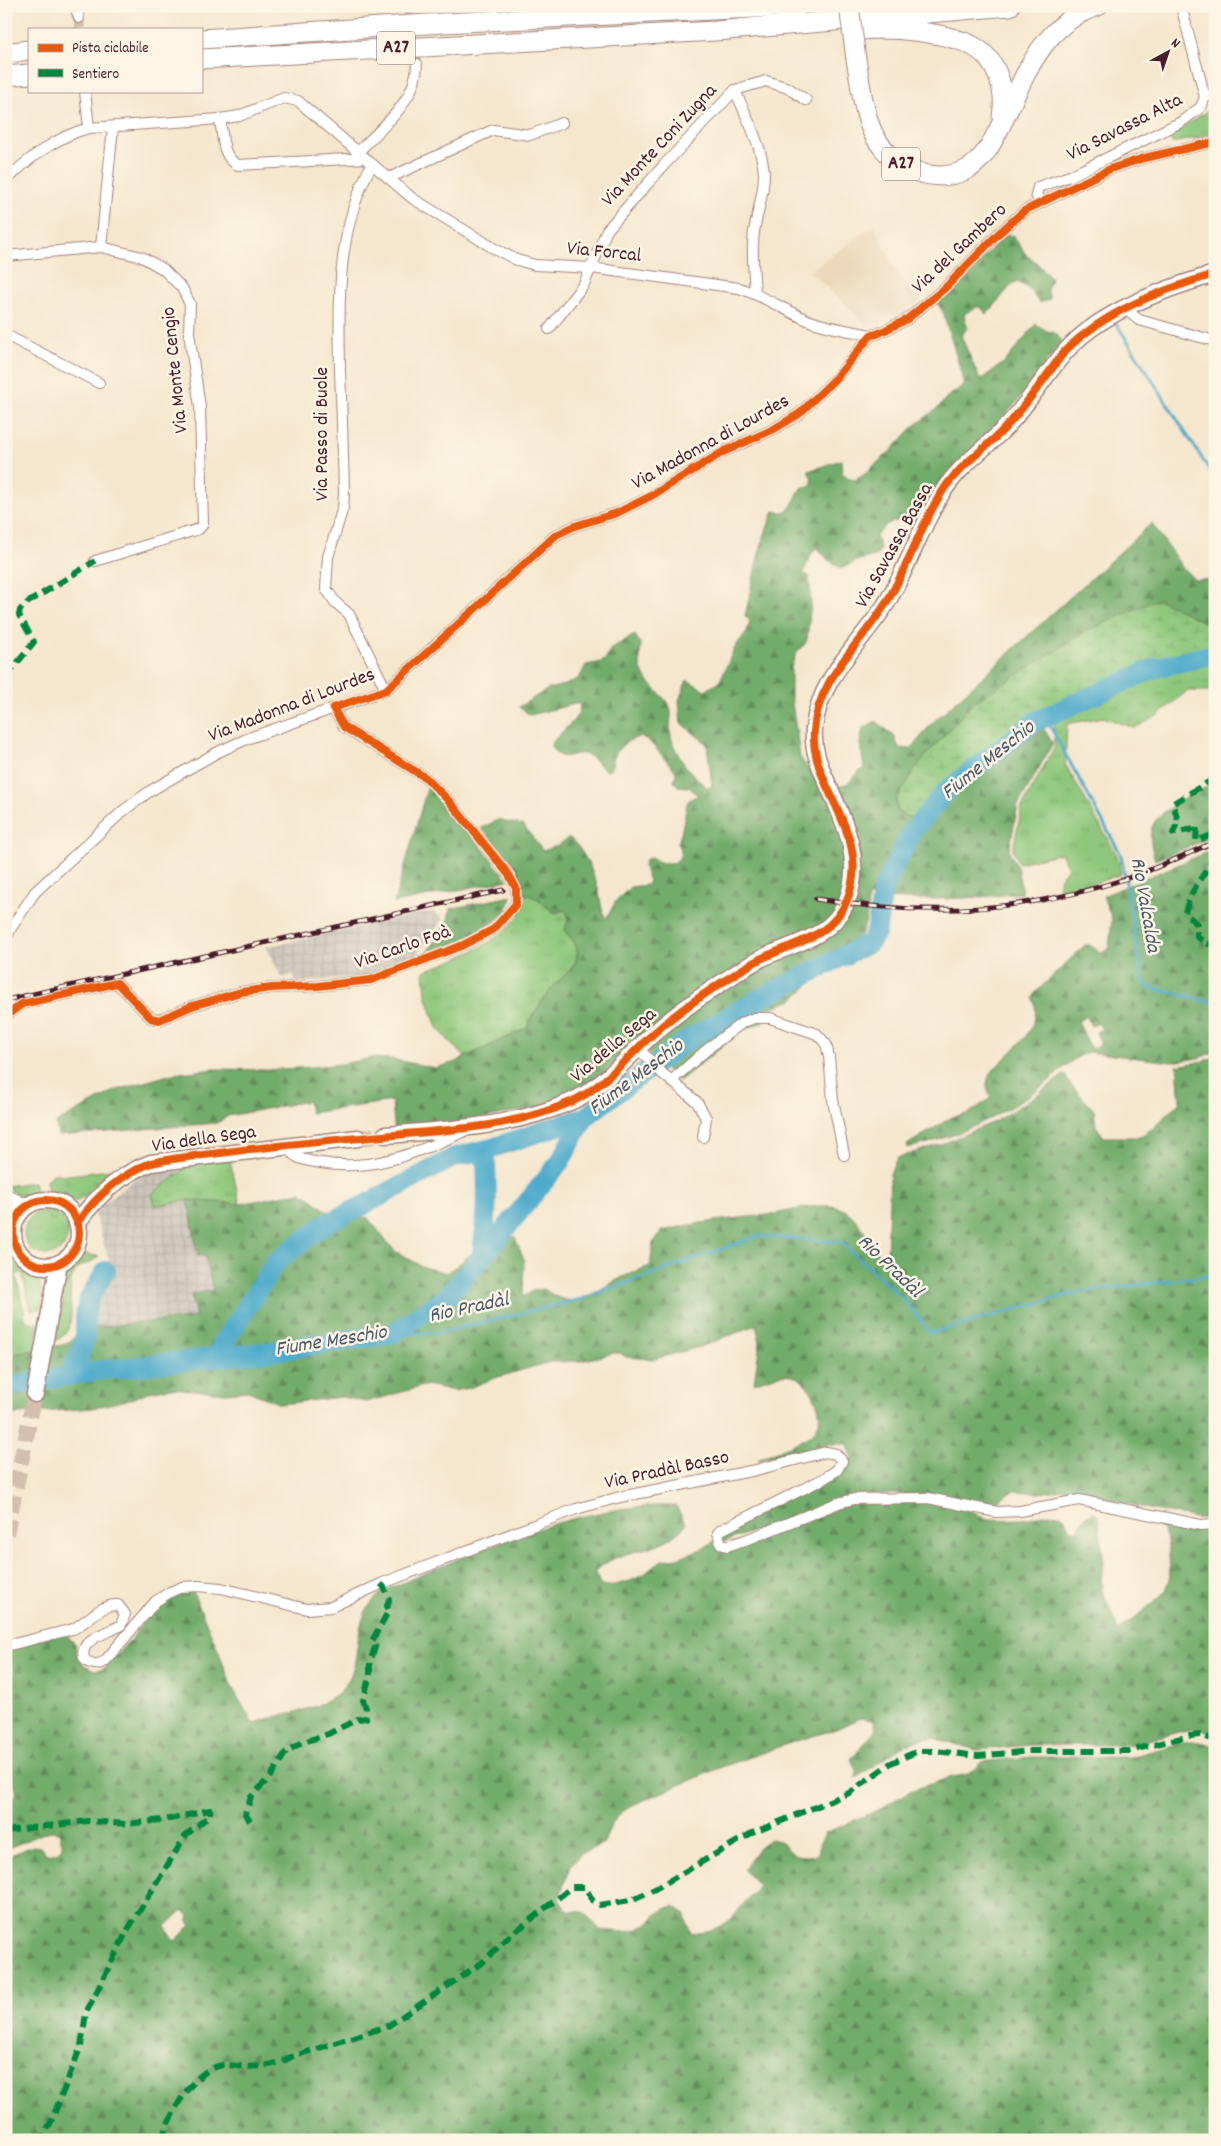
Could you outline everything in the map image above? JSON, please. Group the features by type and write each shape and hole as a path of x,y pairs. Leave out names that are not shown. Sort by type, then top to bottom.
{"highway":[{"name":"A27","path":"442,23 547,6"},
{"name":"A27","path":"202,40 442,23 798,6"},
{"name":"A27","path":"849,6 856,59 869,123 876,139 887,153 900,164 932,175 966,170 977,162 988,149 999,130 1022,81 1042,46 1062,25 1098,6"},
{"name":"A27","path":"202,59 716,32 1010,6"},
{"name":"A27","path":"716,32 780,36 868,29 910,31 965,43 989,59 997,72 1004,100 999,130"},
{"path":"6,53 28,50"},
{"path":"6,76 28,74"}],"main road":[{"name":"Via Savassa Bassa","path":"839,915 849,895 854,864 845,824 816,756 814,727 824,691 841,664 886,604 935,504 949,483 962,467 1004,429 1076,340 1125,309 1172,286 1215,274"},
{"name":"Via della Sega","path":"385,1135 473,1128 529,1115 572,1101 642,1053 697,999 766,956 820,934 839,915"},
{"name":"Via della Sega","path":"77,1222 97,1198 134,1171 151,1163 285,1145 358,1138"},
{"path":"6,1196 21,1204 49,1200 66,1207 77,1222 79,1232 77,1244 67,1258 59,1263 39,1265 25,1258 16,1246 13,1235 14,1225 18,1216 30,1204"},
{"name":"Via della Sega","path":"66,1207 82,1204 97,1198"},
{"path":"6,1203 14,1225"},
{"path":"36,1390 59,1263"},
{"path":"39,1265 49,1293 50,1313"}],"street":[{"path":"75,6 78,18"},
{"name":"Via Savassa Alta","path":"1041,203 1036,195 1038,187 1070,176 1181,122 1201,107 1210,96 1181,6"},
{"name":"Via Passo di Buole","path":"386,690 349,614 336,603 326,589 328,557 343,507 344,494 339,310 340,272 365,158 406,101 417,78 417,64"},
{"name":"Via Monte Coni Zugna","path":"549,329 584,284 607,230 664,165 735,90 766,80 788,88 806,100"},
{"path":"735,90 747,118 764,173 762,201 754,232 755,294"},
{"path":"86,92 89,128"},
{"name":"Via Forcal","path":"220,119 239,116 284,98 293,98 412,198 495,249 517,260 535,265 591,268 739,288 811,321 871,335"},
{"path":"6,181 58,140 75,132 89,128 220,119 226,154 230,162 238,166 365,158"},
{"path":"389,178 493,130 530,135 562,123"},
{"path":"102,247 113,127"},
{"name":"Via del Gambero","path":"871,335 906,320 945,288 997,235 1024,211 1110,169 1144,158 1215,142"},
{"name":"Via Monte Cengio","path":"6,256 102,247 142,258 163,270 182,288 190,304 189,333 200,408 203,524 199,529 95,561"},
{"path":"1125,309 1140,320 1215,341"},
{"name":"Via Madonna di Lourdes","path":"6,939 11,928 35,892 123,811 150,791 216,753 249,738 386,690 556,535 575,526 617,513 651,496 723,452 774,429 799,414 837,378 871,335"},
{"path":"6,336 99,383"},
{"name":"Via Carlo Foà","path":"6,1016 22,1004 118,983 151,1018 159,1020 192,1006 241,992 372,980 461,946 494,930 516,904 516,888 509,875 450,802 426,778 344,727 333,708"},
{"path":"667,1077 742,1024 754,1018 770,1018 817,1034 826,1044 829,1057 833,1100 844,1155"},
{"path":"642,1053 697,1102 706,1118 702,1137"},
{"name":"Via della Sega","path":"285,1145 292,1155 307,1160 339,1166 373,1165 403,1158 473,1128"},
{"name":"Via Pradàl Basso","path":"6,1646 73,1629 109,1605 118,1605 125,1614 121,1625 85,1646 83,1654 85,1659 90,1664 98,1665 105,1661 156,1601 182,1587 221,1588 307,1609 331,1607 399,1577 576,1509 620,1497 756,1470 826,1452 836,1454 842,1461 837,1470 823,1479 721,1530 718,1533 721,1544 728,1546 743,1541 838,1503 854,1499 928,1498 997,1512 1020,1511 1079,1500 1201,1525 1215,1524"}],"shaded area":[{"path":"874,226 895,269 919,302 872,330 815,276 808,272"},
{"path":"432,911 443,919 411,962 372,975 296,983 294,974 282,978 266,947"},
{"path":"182,1162 183,1171 153,1194 155,1206 188,1200 198,1256 205,1255 213,1290 196,1317 93,1327 92,1309 97,1290 111,1267 94,1211 147,1172"}],"green space":[{"path":"1215,106 1215,134 1172,143 1169,136"},
{"path":"1005,234 1013,236 1027,256 1035,261 1049,276 1051,279 1047,290 1050,299 1039,303 1029,288 1017,282 1013,283 987,314 979,306 964,314 967,328 961,336 980,380 1005,362 1036,324 1047,331 1055,333 1062,341 1017,402 934,490 915,527 901,520 887,524 876,536 880,549 877,555 857,561 841,569 827,559 819,549 816,548 812,553 803,573 809,576 811,602 807,639 805,644 796,653 791,668 791,696 800,757 807,768 825,789 831,790 848,783 864,767 860,744 863,728 876,721 894,736 899,748 911,749 932,723 1152,523 1182,567 1195,580 1215,579 1215,628 1158,599 973,703 916,767 896,801 898,812 929,826 953,794 1043,728 1053,743 1018,805 1009,851 1017,867 1022,893 945,899 868,897 864,925 855,942 812,962 819,976 792,1000 759,1012 763,1023 744,1029 679,1081 637,1044 572,1101 395,1135 392,1101 310,1113 308,1101 228,1116 217,1123 58,1136 56,1123 114,1091 172,1074 214,1069 268,1070 312,1067 342,1064 371,1058 391,1059 435,1068 453,1063 527,1028 545,998 574,965 577,953 576,947 565,931 568,915 564,910 553,912 539,899 524,894 519,874 509,857 481,828 500,819 523,825 543,851 559,845 569,837 584,855 591,870 606,919 616,901 630,887 647,885 649,881 644,867 645,860 649,858 668,864 678,859 681,850 678,843 687,804 689,800 698,795 689,787 678,786 674,782 675,770 649,741 641,736 620,747 611,769 607,771 587,755 564,756 555,752 551,746 578,714 580,709 579,703 530,715 519,707 548,689 568,684 579,678 586,665 606,659 611,648 635,635 641,645 640,661 642,672 670,708 671,737 678,754 688,769 701,782 708,788 712,786 707,744 681,723 679,700 687,680 705,690 719,683 735,647 747,631 750,621 745,616 753,577 763,539 774,511 780,512 789,509 801,488 812,485 812,478 808,471 841,460 842,473 855,480 862,476 892,450 912,428 940,406 946,398 965,385 943,312 936,301 968,275"},
{"path":"1158,599 1215,628 1215,646 1150,661 1025,720 938,790 915,819 898,812 896,801 916,767 973,703 1083,633"},
{"path":"1215,659 1215,691 1187,691 1157,716 1134,728 1103,717 1067,724 1065,764 1118,857 1121,874 1090,885 1058,892 1060,879 1068,868 1061,853 1019,863 1013,850 1022,807 1055,746 1053,720 1156,673"},
{"path":"1215,783 1215,836 1155,860 1151,833 1157,819 1172,806"},
{"path":"428,785 446,803 508,880 394,903"},
{"path":"1215,849 1215,1052 1198,1058 1172,1062 1088,1052 1069,1063 1040,1088 993,1117 960,1132 908,1148 907,1145 952,1117 968,1114 991,1098 987,1088 989,1077 995,1068 1025,1038 1032,1026 1035,1013 1033,998 1036,992 1085,945 1089,945 1102,953 1109,948 1112,919 1103,896","holes":["1087,1016 1091,1026 1098,1023 1102,1029 1096,1032 1101,1044 1091,1049 1078,1021"]},
{"path":"524,894 534,896 556,913 564,910 567,913 576,942 577,958 568,975 538,1008 527,1028 465,1057 437,1028 426,995 424,971 479,948 506,930 516,920 522,909"},
{"path":"511,896 508,906 501,916 490,925 462,940 425,955 448,921 450,909"},
{"path":"1215,1057 1215,1515 1201,1519 1062,1489 1040,1493 1016,1491 1007,1494 991,1506 928,1494 862,1494 723,1542 722,1535 842,1463 852,1460 848,1444 829,1444 758,1460 807,1438 817,1427 819,1413 818,1406 810,1390 800,1379 794,1376 784,1374 754,1383 760,1342 756,1325 700,1347 654,1359 626,1357 620,1353 614,1353 581,1361 550,1362 454,1391 427,1385 366,1402 342,1397 280,1404 248,1391 225,1393 172,1388 148,1392 131,1399 93,1408 6,1415 6,1365 14,1354 62,1345 72,1340 80,1329 196,1317 191,1295 213,1290 205,1256 198,1256 188,1200 240,1204 301,1192 342,1221 367,1217 395,1251 423,1267 447,1273 475,1251 476,1241 515,1237 524,1260 523,1297 535,1290 544,1289 564,1300 582,1299 621,1278 650,1266 653,1243 662,1231 701,1223 776,1214 807,1207 828,1206 846,1211 860,1226 880,1257 887,1255 890,1174 897,1158 947,1142 996,1121 1037,1095 1065,1074 1070,1084 1094,1110 1096,1126 1104,1137 1139,1137 1152,1129 1180,1102 1177,1066"},
{"path":"230,1160 240,1204 188,1200 155,1206 152,1194 183,1171 182,1162"},
{"path":"131,1164 82,1198 74,1201 51,1195 48,1191 46,1181 51,1175 59,1173 61,1176 119,1169 119,1165"},
{"path":"34,1182 37,1195 29,1198 15,1194 6,1186"},
{"path":"50,1211 62,1217 67,1224 67,1242 62,1249 55,1254 42,1255 34,1252 27,1245 24,1229 27,1221 34,1214"},
{"path":"6,1219 13,1251 36,1276 42,1294 42,1309 31,1311 22,1273 16,1274 26,1321 39,1324 34,1350 14,1354 6,1325"},
{"path":"80,1254 99,1256 74,1272 70,1286 71,1313 68,1329 63,1336 55,1341 61,1314 65,1273 68,1266"},
{"path":"921,1502 963,1508 984,1519 1021,1519 1053,1514 1064,1517 1069,1528 1076,1531 1086,1516 1094,1512 1098,1515 1104,1564 1101,1579 1102,1591 1118,1631 1158,1599 1166,1590 1170,1580 1169,1551 1166,1536 1163,1530 1145,1518 1201,1530 1215,1535 1215,1734 1201,1729 1188,1730 1128,1745 1030,1745 977,1750 933,1738 920,1739 900,1748 856,1778 856,1770 851,1759 876,1730 872,1720 860,1718 836,1729 722,1767 635,1804 622,1812 611,1825 604,1843 581,1854 570,1866 559,1899 568,1911 584,1912 600,1930 620,1932 636,1930 663,1910 674,1906 684,1913 691,1934 703,1932 714,1929 730,1920 754,1893 758,1885 744,1870 759,1847 770,1839 780,1841 788,1850 796,1855 818,1854 820,1843 825,1833 878,1810 910,1791 951,1777 965,1775 976,1768 981,1762 1031,1757 1130,1757 1189,1741 1215,1746 1215,2140 6,2140 6,1857 33,1846 40,1847 46,1854 56,1853 63,1847 59,1832 49,1831 6,1849 6,1802 16,1796 16,1793 13,1781 6,1775 6,1649 64,1632 75,1644 77,1655 82,1664 94,1670 103,1669 133,1637 151,1610 190,1585 231,1685 253,1724 307,1709 336,1695 346,1683 352,1671 364,1615 372,1603 384,1591 489,1546 564,1521 602,1512 639,1507 676,1506 686,1524 676,1534 653,1546 628,1553 605,1563 595,1572 601,1586 615,1585 643,1575 662,1560 677,1558 704,1548 714,1541 719,1547 730,1550 753,1543 839,1508 855,1504","holes":["183,1910 190,1917 187,1920 191,1925 175,1941 165,1927"]}],"waterway":[{"path":"1116,323 1215,479"},
{"name":"Fiume Meschio","path":"6,1387 95,1371 266,1352 392,1334 445,1298 480,1260 560,1162 585,1117 689,1039 761,998 869,943 876,933 883,889 912,832 946,791 1034,722 1155,668 1215,654"},
{"name":"Rio Valcalda","path":"1045,717 1121,855 1143,981 1148,987 1215,1003"},
{"path":"214,1358 276,1262 325,1224 455,1157 492,1148 585,1117"},
{"path":"481,1257 487,1204 485,1150"},
{"name":"Rio Pradàl","path":"392,1334 438,1333 581,1299 759,1236 841,1242 902,1298 931,1333 1074,1293 1215,1275"},
{"path":"68,1376 81,1352 85,1337 85,1315 89,1298 106,1271"},
{"path":"6,1353 12,1372 12,1386"}],"tunnel":[{"path":"408,8 417,64"},
{"path":"79,18 80,28"},
{"path":"358,1138 385,1135"},
{"path":"6,1534 35,1394"}],"railway":[{"path":"816,899 897,908 976,908 1016,904 1055,898 1134,876 1215,842"},
{"path":"6,1000 503,890"}],"marked path":[{"path":"6,677 34,642 19,615 20,610 27,603 95,561"},
{"path":"1215,778 1172,804 1177,818 1173,833 1189,830 1197,826 1196,841 1212,835 1215,852"},
{"path":"1215,854 1194,889 1185,913 1197,924 1197,937 1208,944 1215,943"},
{"path":"250,1821 245,1814 251,1797 271,1776 286,1752 301,1743 328,1734 358,1719 366,1718 366,1708 363,1700 370,1675 370,1662 375,1647 372,1641 389,1610 387,1606 389,1600 381,1584"},
{"path":"161,2140 184,2094 201,2075 212,2069 225,2065 265,2066 388,2026 483,1962 506,1939 572,1887 585,1887 593,1901 600,1905 631,1900 655,1889 750,1834 849,1793 891,1763 918,1751 978,1756 1030,1751 1129,1751 1189,1736 1200,1735 1215,1740"},
{"path":"6,1831 88,1821 127,1824 170,1819 210,1810 210,1815 186,1835 127,1931 86,2013 81,2046 51,2122 41,2140"}],"cycle path":[{"path":"6,1016 22,1004 117,983 151,1018 159,1020 192,1006 241,992 371,980 461,946 494,929 516,904 516,888 509,875 450,802 426,778 344,727 333,708 386,690 556,535 575,526 617,513 651,496 723,452 774,429 799,414 837,377 871,335 906,320 945,288 997,235 1024,211 1110,169 1144,158 1215,142"},
{"path":"77,1223 92,1204 110,1187 129,1173 151,1163 272,1147 431,1132 502,1123 549,1111 571,1102 594,1089 662,1026 701,996 755,962 804,941 825,929 841,912 847,900 853,876 853,854 847,833 821,773 815,752 814,731 817,712 832,678 876,618 894,589 936,502 950,480 1012,420 1065,351 1081,337 1116,313 1154,295 1215,274"},
{"path":"46,1200 58,1203 69,1210 76,1221 79,1233 76,1245 69,1256 58,1263 46,1266 34,1263 23,1256 16,1245 13,1233 16,1221 23,1210 34,1203 46,1200"}]}
